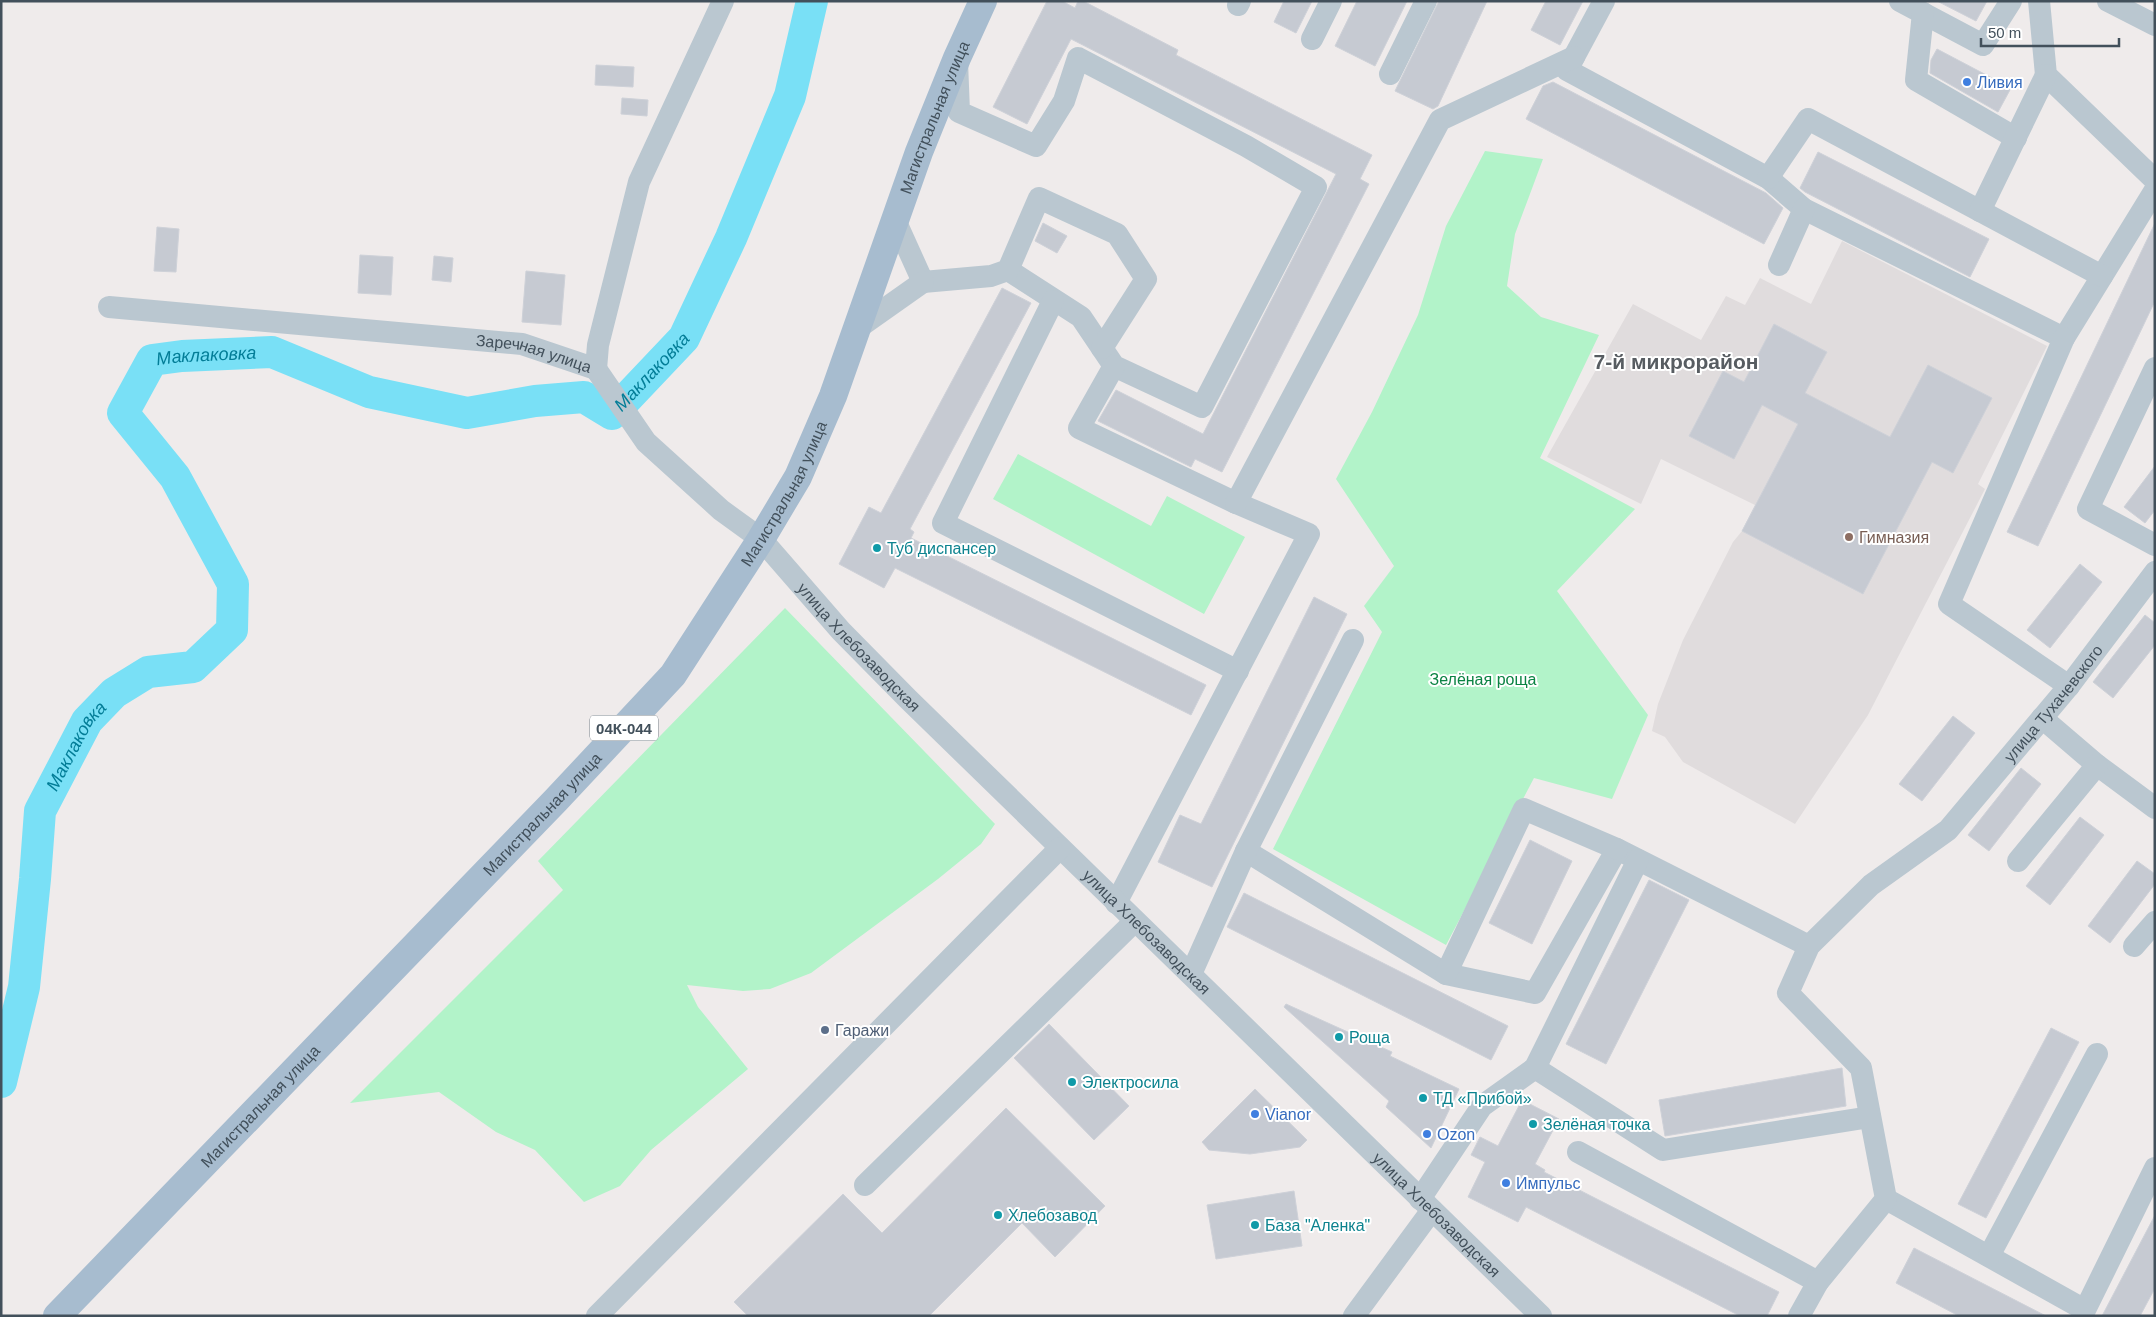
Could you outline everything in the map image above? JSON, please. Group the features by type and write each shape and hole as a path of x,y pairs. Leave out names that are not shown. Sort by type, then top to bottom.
{"main road":[{"name":"Магистральная улица","path":"57,1316 549,807 673,675 761,539 798,477 833,396 919,152 957,58 983,1"}],"street":[{"name":"Заречная улица","path":"110,307 522,344 596,369 598,345 639,182 723,1"},
{"path":"1312,39 1331,1"},
{"path":"1390,74 1426,1"},
{"path":"1604,1 1567,70 1768,178 1804,209 2064,338"},
{"path":"1900,1 1984,45 2011,1"},
{"path":"1980,211 2046,75 2039,1"},
{"path":"2108,1 2155,25"},
{"path":"1923,14 1916,80 2016,138"},
{"path":"1236,503 1440,120 1574,57"},
{"path":"919,152 959,112 957,58"},
{"path":"959,112 1036,146 1064,101 1078,58 1246,146 1316,187 1202,407 1108,357 1081,317 1053,301 1008,270"},
{"path":"2046,75 2155,180"},
{"path":"1768,178 1808,119 2102,276"},
{"path":"2070,686 1949,604 2064,338 2155,190"},
{"path":"855,330 923,282 991,276 1008,270 1039,198 1117,234 1146,280 1108,357 1079,428 1236,503 1310,534 1116,903"},
{"path":"1778,265 1804,209"},
{"path":"895,220 923,282"},
{"path":"1053,301 943,523 1238,671"},
{"path":"2155,368 2088,509 2155,546"},
{"name":"улица Хлебозаводская","path":"596,369 646,442 721,510 761,539 841,631 1134,922 1190,974 1541,1316"},
{"name":"улица Тухачевского","path":"1810,946 1872,885 1948,830 2070,686 2155,572"},
{"path":"1190,974 1246,851 1353,640"},
{"path":"2042,718 2097,765 2155,808"},
{"path":"2018,861 2097,765"},
{"path":"1446,974 1524,809 1617,849 1810,946 1788,993 1861,1068 1886,1199 2085,1310 2155,1168"},
{"path":"597,1316 1060,848"},
{"path":"1246,851 1446,974 1535,994 1617,849"},
{"path":"1354,1316 1426,1204 1482,1106 1535,1068 1638,860"},
{"path":"864,1185 1134,922"},
{"path":"2134,946 2155,922"},
{"path":"1989,1256 2097,1054"},
{"path":"1535,1068 1664,1150 1870,1117"},
{"path":"1578,1152 1818,1282"},
{"path":"1798,1316 1818,1282 1886,1199"}],"shaded area":[{"name":"Гимназия","path":"1842,241 2047,346 1978,484 1985,489 1868,715 1795,824 1683,762 1665,737 1652,731 1658,704 1683,640 1733,542 1742,531 1755,505 1661,459 1641,504 1547,457 1633,304 1701,340 1726,296 1745,305 1760,278 1811,304"}],"green space":[{"name":"Зелёная роща","path":"1485,151 1543,159 1515,234 1507,286 1541,317 1599,335 1540,458 1635,509 1557,591 1648,715 1612,799 1534,778 1446,945 1273,849 1382,632 1364,606 1394,566 1336,479 1372,412 1418,315 1446,226"},
{"path":"1018,454 1151,526 1167,496 1245,537 1204,614 993,499"},
{"path":"785,608 995,824 981,844 938,879 811,973 770,989 743,991 687,985 698,1007 748,1069 651,1150 620,1186 584,1202 535,1150 496,1132 439,1092 350,1103 563,890 538,861"}],"building":[{"path":"1047,1 1062,1 1075,8 1078,1 1083,1 1178,50 1176,55 1372,155 1360,179 1369,184 1222,472 1195,459 1191,467 1098,421 1116,390 1203,434 1336,174 1071,39 1027,124 993,107"},
{"path":"1284,1 1312,1 1296,33 1274,22"},
{"path":"1357,1 1407,1 1375,66 1335,46"},
{"path":"1439,1 1487,1 1438,106 1433,109 1395,91"},
{"path":"1546,1 1583,1 1560,45 1531,30"},
{"path":"1937,1 1987,1 1976,21"},
{"name":"Ливия","path":"1937,49 2011,88 1998,112 1930,73 1931,60"},
{"path":"596,65 634,67 633,87 595,85"},
{"path":"1553,82 1766,193 1783,208 1764,244 1526,119 1543,86"},
{"path":"622,98 648,100 647,116 621,114"},
{"path":"1818,152 1989,239 1970,277 1800,188"},
{"path":"1043,223 1067,236 1057,253 1035,241"},
{"path":"2155,223 2155,301 2038,546 2007,532"},
{"path":"157,227 179,229 176,272 154,271"},
{"path":"360,255 393,257 391,295 358,293"},
{"path":"434,256 453,258 451,282 432,280"},
{"path":"526,271 565,275 561,325 522,322"},
{"path":"1002,288 1031,303 910,529 914,532 911,538 1206,685 1191,715 895,568 884,588 839,564 869,507 881,513"},
{"path":"1774,324 1827,352 1805,393 1890,437 1928,365 1992,398 1953,473 1932,462 1863,594 1742,531 1798,424 1762,405 1734,459 1689,436 1723,371 1744,382"},
{"path":"2155,466 2155,510 2145,523 2124,507"},
{"path":"2080,564 2102,582 2050,648 2027,630"},
{"path":"1314,597 1347,614 1212,887 1158,862 1180,815 1201,824"},
{"path":"2145,615 2155,623 2155,645 2113,698 2093,682"},
{"path":"1953,716 1975,733 1922,801 1899,784"},
{"path":"2021,768 2041,784 1989,851 1968,835"},
{"path":"2080,817 2104,835 2050,905 2026,886"},
{"path":"1530,840 1572,861 1532,944 1489,923"},
{"path":"2137,861 2155,874 2155,884 2110,943 2088,926"},
{"path":"1649,880 1689,900 1606,1064 1566,1044"},
{"path":"1244,893 1508,1026 1491,1060 1227,927"},
{"path":"1286,1004 1392,1052 1390,1056 1459,1089 1431,1148 1386,1107 1389,1101 1284,1007"},
{"name":"Электросила","path":"1049,1024 1129,1106 1094,1140 1014,1058"},
{"path":"2051,1028 2079,1042 1986,1218 1958,1204"},
{"path":"1842,1068 1846,1106 1665,1136 1659,1100"},
{"name":"Vianor","path":"1255,1089 1307,1140 1300,1147 1250,1154 1209,1150 1202,1142"},
{"path":"1522,1100 1559,1119 1535,1164 1545,1170 1544,1172 1779,1292 1767,1316 1740,1316 1526,1207 1518,1222 1468,1197 1485,1162 1471,1155 1480,1137 1498,1146"},
{"name":"Хлебозавод","path":"1006,1108 1105,1206 1055,1257 1022,1223 929,1316 748,1316 734,1302 843,1194 882,1233"},
{"name":"База \"Аленка\"","path":"1294,1191 1302,1246 1216,1259 1207,1205"},
{"path":"2155,1215 2155,1288 2140,1316 2102,1316"},
{"path":"1914,1248 2046,1316 1959,1316 1896,1283"}],"waterway":[{"name":"Маклаковка","path":"1,1082 24,987 40,811 87,721 114,693 148,672 193,667 232,630 233,584 175,477 123,413 152,360 182,356 272,352 369,392 467,413 535,401 584,397 612,414 684,338 731,238 790,96 812,1"}],"place":[{"name":"Ливия","path":"1967,82"},
{"name":"Гимназия","path":"1849,537"},
{"name":"Туб диспансер","path":"877,548"},
{"name":"Гаражи","path":"825,1030"},
{"name":"Роща","path":"1339,1037"},
{"name":"Электросила","path":"1072,1082"},
{"name":"ТД «Прибой»","path":"1423,1098"},
{"name":"Vianor","path":"1255,1114"},
{"name":"Зелёная точка","path":"1533,1124"},
{"name":"Ozon","path":"1427,1134"},
{"name":"Импульс","path":"1506,1183"},
{"name":"Хлебозавод","path":"998,1215"},
{"name":"База \"Аленка\"","path":"1255,1225"}],"district":[{"name":"7-й микрорайон","path":"1676,361"}]}
